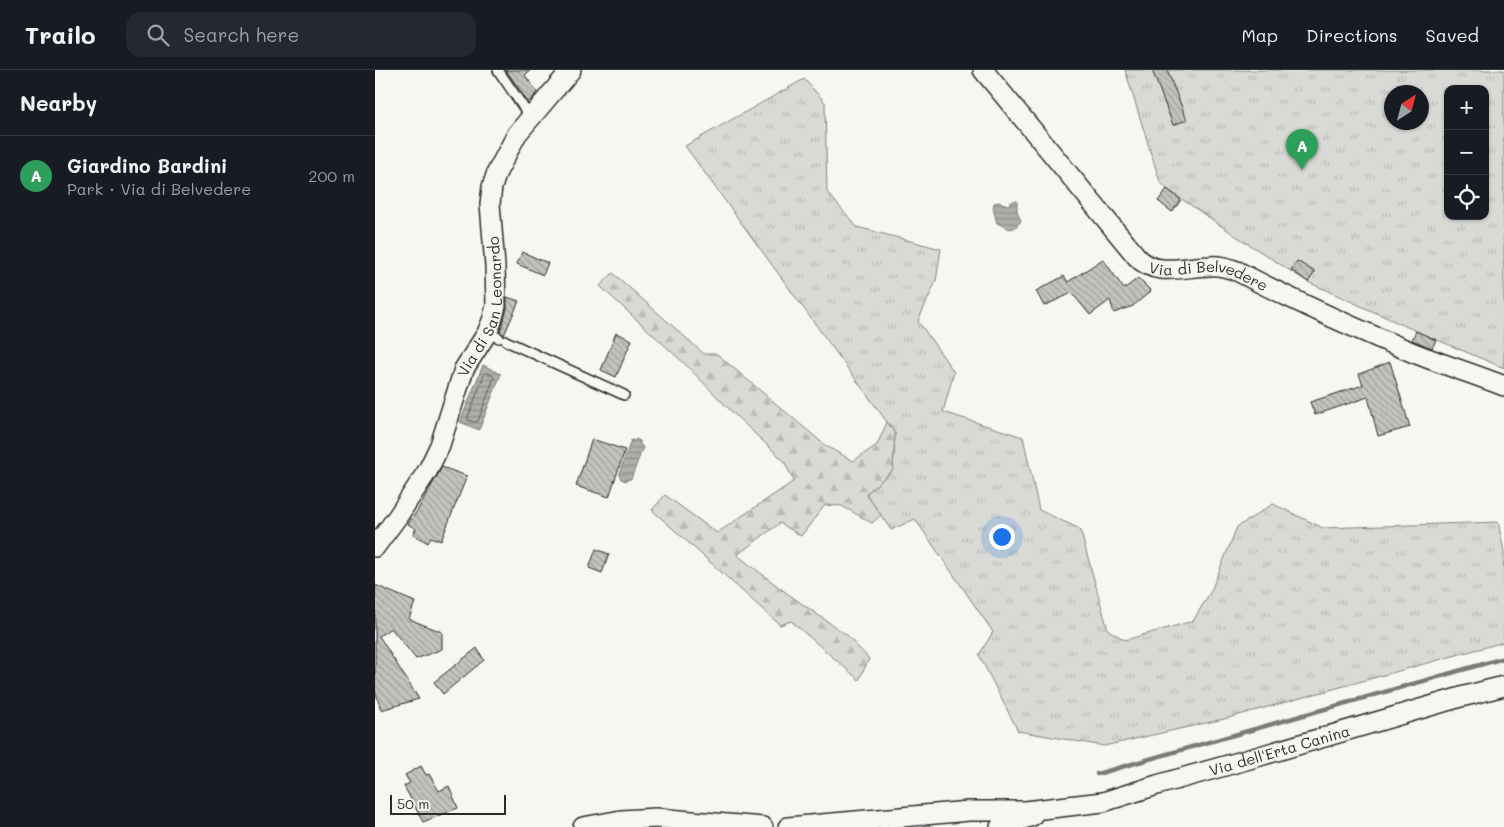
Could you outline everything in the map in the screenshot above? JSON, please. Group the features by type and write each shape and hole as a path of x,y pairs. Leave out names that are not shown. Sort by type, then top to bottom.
{"street":[{"name":"Via di San Leonardo","path":"375,547 404,509 428,470 440,445 464,369 497,337 495,266 490,204 492,187 497,172 517,134 571,70"},
{"name":"Via di Belvedere","path":"983,70 1137,256 1148,266 1163,270 1224,266 1355,328 1416,354 1504,386"},
{"name":"Via dell'Erta Canina","path":"788,827 969,811 1025,811 1103,802 1504,686"},
{"name":"Via dell'Erta Canina","path":"1000,827 1054,808"},
{"path":"583,827 621,820 656,818 763,827"}],"lane":[{"path":"498,70 530,117"},
{"path":"497,337 624,395"}],"green space":[{"path":"1125,70 1504,70 1504,368 1308,282 1167,189 1160,182"},
{"path":"804,79 825,102 827,192 857,227 941,249 936,281 918,321 954,372 943,412 1023,437 1039,510 1080,529 1108,630 1125,640 1193,621 1211,591 1237,527 1273,504 1323,528 1498,522 1504,551 1504,642 1228,718 1104,746 1018,731 979,655 993,632 915,519 891,530 866,494 893,470 895,433 685,146"},
{"path":"613,273 704,354 717,354 826,446 853,461 877,445 887,422 895,433 893,470 866,494 881,515 872,523 842,506 825,505 801,536 780,523 737,555 788,594 847,635 869,659 859,680 791,621 780,625 652,510 665,495 717,533 794,481 784,461 686,365 600,286"}],"water":[{"path":"1013,201 1017,201 1017,211 1021,221 1010,229 997,223 993,208 994,203 999,202 1008,205"},
{"path":"483,365 501,374 479,430 460,422"},
{"path":"636,439 640,441 640,445 643,447 631,479 626,481 621,479 619,474 631,440 634,441"}],"building":[{"path":"506,70 531,70 525,75 537,92 532,99 528,102"},
{"path":"1152,70 1167,70 1187,120 1173,125"},
{"path":"1167,189 1181,200 1172,212 1158,201"},
{"path":"522,252 548,263 543,275 517,264"},
{"path":"1103,259 1124,289 1138,278 1151,291 1133,306 1114,313 1110,300 1090,315 1072,293 1044,306 1036,291 1064,276 1068,282"},
{"path":"1297,261 1315,272 1308,282 1291,270"},
{"path":"507,297 519,301 504,335 500,332 507,309"},
{"path":"1416,331 1436,340 1432,348 1412,340"},
{"path":"616,333 632,340 616,377 601,370"},
{"path":"1390,362 1410,427 1378,436 1368,397 1315,415 1310,402 1363,385 1359,374"},
{"path":"592,439 625,450 609,497 576,486"},
{"path":"442,467 467,476 441,541 431,537 428,543 413,534 416,529 408,524"},
{"path":"596,549 609,554 602,573 589,568"},
{"path":"375,585 415,602 409,619 442,632 442,649 416,659 391,628 379,636 419,699 381,710 375,690"},
{"path":"477,648 484,660 443,694 434,682"},
{"path":"421,766 426,775 429,774 439,791 449,786 458,808 423,822 404,786 410,783 405,775"}],"waterway":[{"path":"1097,774 1504,658"}],"place":[{"name":"Giardino Bardini","path":"1302,170"}]}
